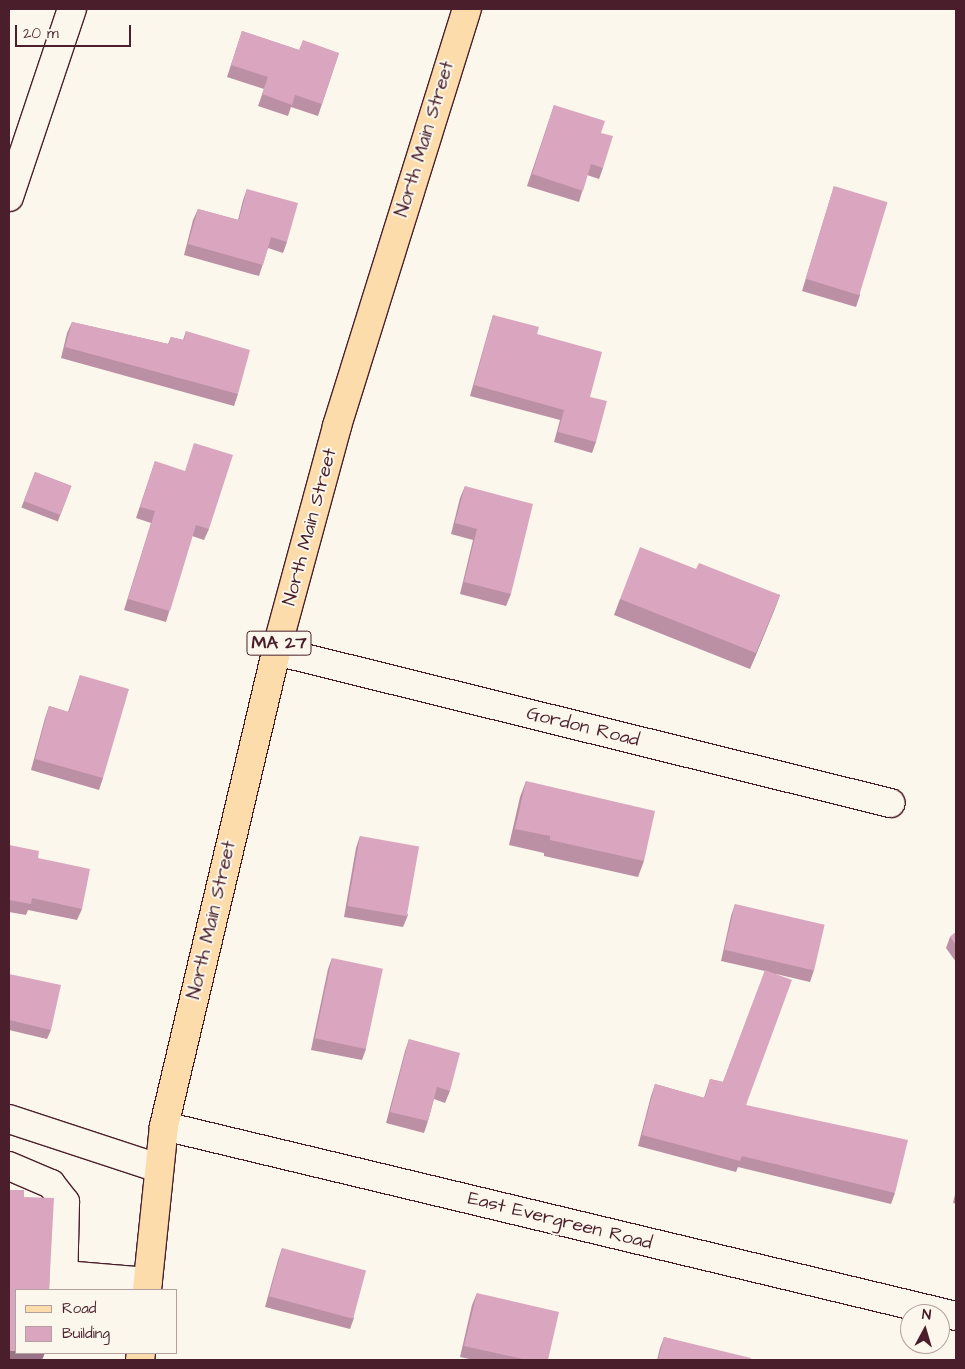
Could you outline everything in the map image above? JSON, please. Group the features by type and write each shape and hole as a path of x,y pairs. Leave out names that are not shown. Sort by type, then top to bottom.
{"main road":[{"name":"North Main Street","path":"147,1286 158,1168 164,1126 276,651 337,426 467,9"}],"street":[{"path":"9,197 72,9"},
{"name":"Gordon Road","path":"276,651 890,803"},
{"path":"9,1119 158,1168"},
{"name":"East Evergreen Road","path":"164,1126 956,1316"},
{"path":"9,1166 51,1184 65,1202 64,1283 147,1286"}],"building":[{"path":"242,31 299,50 303,40 339,53 322,104 295,95 292,105 262,94 268,77 231,65"},
{"path":"554,105 605,121 601,133 613,136 603,168 591,164 583,191 532,174"},
{"path":"834,186 888,202 859,295 806,279"},
{"path":"247,189 298,203 287,242 271,237 263,265 188,244 198,209 239,220"},
{"path":"493,315 539,327 537,334 602,352 590,397 607,401 596,442 558,432 564,410 474,385"},
{"path":"72,322 169,344 171,337 184,340 186,331 250,350 238,394 65,347"},
{"path":"194,443 233,455 209,529 196,525 170,611 128,599 155,511 140,507 155,461 185,471"},
{"path":"35,472 71,486 60,515 24,501"},
{"path":"465,486 533,504 511,594 464,582 477,529 455,523"},
{"path":"640,547 696,569 699,563 780,595 756,653 620,599"},
{"path":"80,675 129,689 103,778 35,759 49,706 69,712"},
{"path":"526,781 655,811 644,861 550,840 550,836 515,829"},
{"path":"360,836 419,846 407,916 348,906"},
{"path":"9,845 39,851 38,858 90,869 82,909 32,898 31,904 9,900"},
{"path":"735,904 825,925 814,970 724,950"},
{"path":"956,932 956,945 950,937"},
{"path":"332,958 383,969 366,1049 315,1038"},
{"path":"765,970 792,980 746,1105 908,1140 895,1193 742,1156 740,1161 642,1135 655,1084 705,1098 710,1079 723,1082"},
{"path":"9,974 61,985 51,1030 9,1020"},
{"path":"409,1039 460,1053 450,1091 437,1087 428,1121 390,1112"},
{"path":"9,1190 24,1190 24,1197 54,1198 49,1289 15,1289 15,1351 9,1351"},
{"path":"282,1248 366,1271 353,1319 269,1296"},
{"path":"477,1293 559,1312 548,1360 527,1360 464,1346"},
{"path":"664,1337 751,1358 750,1360 658,1360"}]}
